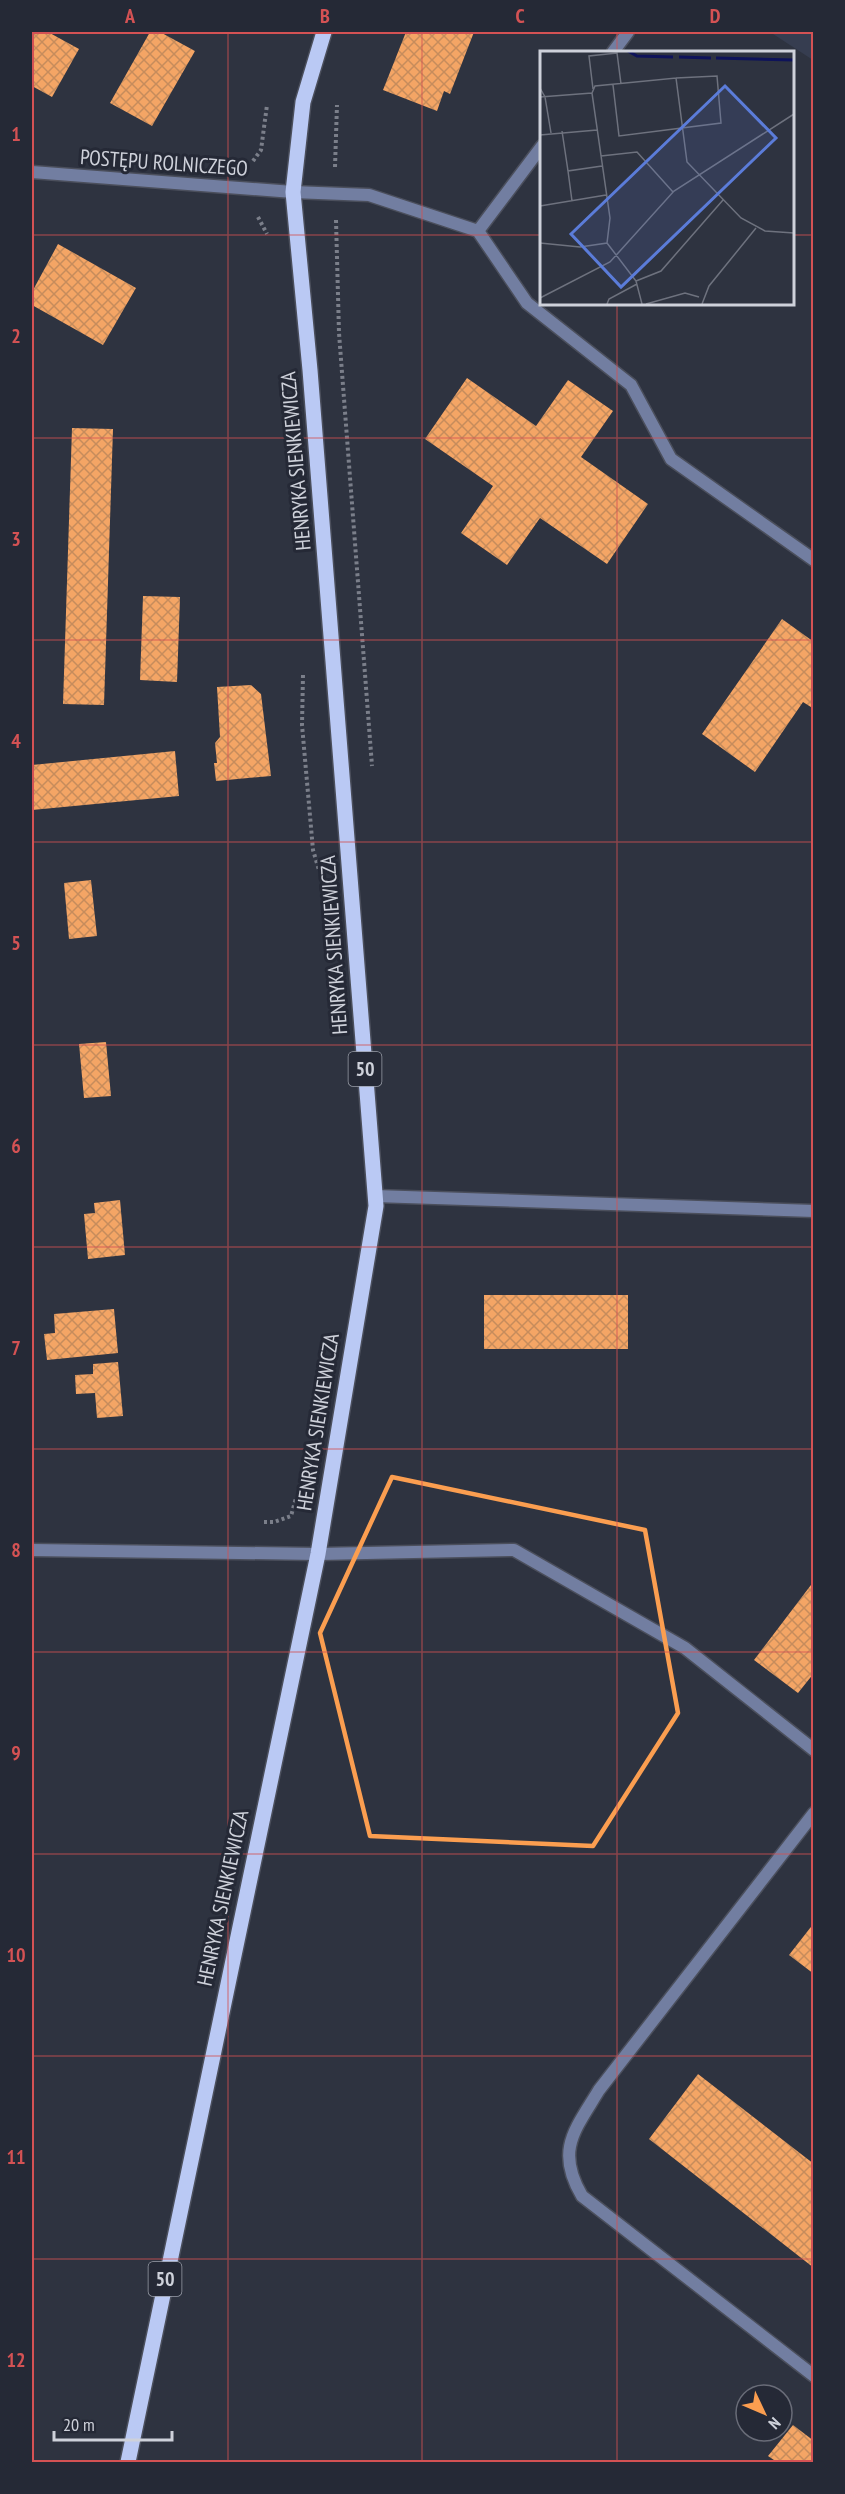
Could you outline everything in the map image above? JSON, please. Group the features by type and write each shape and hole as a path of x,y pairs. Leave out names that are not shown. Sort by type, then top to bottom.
{"main road":[{"name":"HENRYKA SIENKIEWICZA","path":"128,2463 318,1554 376,1206 310,370 293,192 303,102 324,32"}],"street":[{"path":"614,51 628,32"},
{"path":"540,149 478,231 527,303 631,385 671,459 813,560"},
{"name":"POSTĘPU ROLNICZEGO","path":"32,172 293,192 369,195 478,231"},
{"path":"375,1196 813,1211"},
{"path":"32,1550 318,1554 514,1550 685,1648 813,1750"},
{"path":"813,1813 599,2090 573,2133 568,2155 573,2180 582,2196 813,2376"}],"path":[{"path":"251,212 261,220 267,236"},
{"path":"303,669 302,725 305,765 313,850 322,879"},
{"path":"264,1522 274,1522 291,1516 297,1494"}],"highlighted area":[{"path":"392,1477 645,1530 678,1713 593,1846 370,1836 320,1633"}],"shaded area":[{"path":"770,32 813,32 813,60"}],"building":[{"path":"32,32 48,32 79,49 52,97 32,86"},
{"path":"150,32 160,32 195,51 152,126 110,103"},
{"path":"406,32 474,32 450,94 444,91 437,111 383,90"},
{"path":"58,244 136,288 103,345 32,305 32,292"},
{"path":"467,378 536,426 568,380 613,411 581,457 648,504 607,564 540,518 507,565 461,533 493,486 425,439"},
{"path":"72,428 113,429 104,705 63,704"},
{"path":"143,596 180,597 177,682 140,680"},
{"path":"782,619 814,642 814,709 803,702 755,772 702,734"},
{"path":"251,685 261,694 271,776 216,781 215,743 220,737 217,687"},
{"path":"175,751 179,796 32,810 32,765"},
{"path":"91,880 97,936 69,939 64,883"},
{"path":"106,1042 111,1096 84,1098 79,1044"},
{"path":"120,1200 125,1255 88,1259 84,1214 95,1213 94,1203"},
{"path":"484,1295 628,1295 628,1349 484,1349"},
{"path":"114,1309 118,1353 47,1360 44,1334 55,1333 54,1314"},
{"path":"118,1362 123,1416 97,1418 95,1393 76,1394 75,1375 93,1374 93,1364"},
{"path":"814,1581 814,1673 798,1693 754,1660"},
{"path":"814,1923 814,1974 789,1955"},
{"path":"698,2074 814,2164 814,2268 649,2139"},
{"path":"794,2426 814,2441 814,2462 777,2462 768,2456 778,2443 794,2443"}]}
